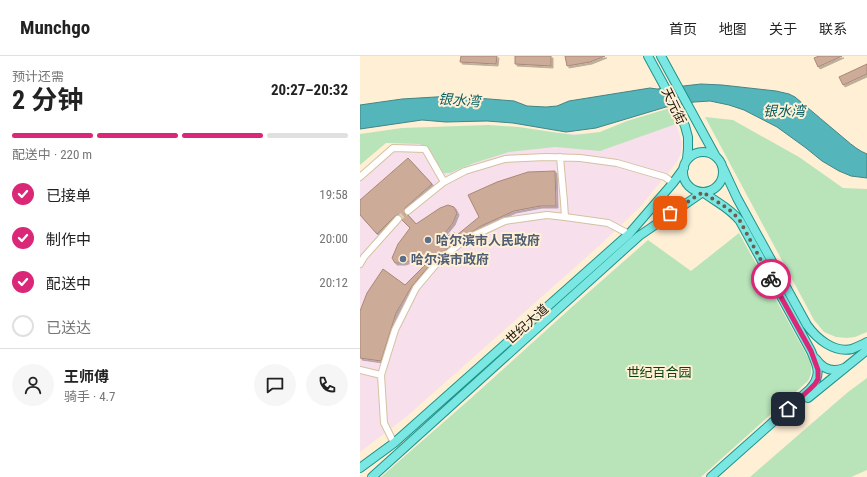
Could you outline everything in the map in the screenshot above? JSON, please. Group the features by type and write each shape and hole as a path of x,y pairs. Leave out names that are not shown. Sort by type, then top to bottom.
{"main road":[{"name":"天元街","path":"648,56 685,126 688,137 687,159"},
{"name":"天元街","path":"661,56 714,155"},
{"path":"702,151 709,152 714,155 722,163 724,174 722,179 719,184 708,191 697,191 688,184 683,174 687,159 702,151"},
{"name":"世纪大道","path":"360,468 394,443 629,234 684,168"},
{"path":"723,168 737,198 811,331 821,341 840,349 852,349 867,342"},
{"path":"703,192 735,214 740,221 812,353 819,363 828,369 835,371 848,366"},
{"name":"世纪大道","path":"372,477 638,236 703,192"},
{"path":"719,477 818,390 867,350"},
{"path":"711,477 815,384 818,379 818,370 812,353"}],"lane":[{"path":"360,177 393,148 425,150 444,182"},
{"path":"560,157 565,217"},
{"path":"408,211 444,182 465,171 505,159 560,157 617,163 665,177 673,183"},
{"path":"394,443 384,423 381,375 395,330 416,288 438,263 464,240 504,221 547,215 608,223 629,234"},
{"path":"360,264 362,255 398,219"},
{"path":"360,370 381,375"}],"shaded area":[{"name":"哈尔滨市人民政府","path":"671,108 682,143 681,153 677,162 640,207 599,246 405,418 360,452 360,182 416,131 597,134"}],"green space":[{"path":"670,108 676,124 600,151 555,147 509,152 474,163 450,173 443,173 432,154 420,144 386,143 360,165 360,134 402,128 488,125 519,127 574,135 600,132 627,121"},
{"path":"705,117 733,120 799,157 843,188 867,189 867,332 855,337 836,337 824,332 814,320"},
{"name":"世纪百合园","path":"739,233 810,361 811,374 808,381 701,477 381,477 648,240 691,271"},
{"path":"867,378 867,470 851,477 750,477 848,392"}],"water":[{"name":"银水湾","path":"701,84 776,91 795,97 858,150 867,154 867,178 851,176 839,171 822,161 777,127 744,110 710,101 666,107 596,128 566,132 513,123 487,121 446,122 422,120 360,129 360,105 402,99 452,96 514,101 527,106 546,107 557,106 569,101 650,88 657,89"}],"building":[{"path":"461,56 497,56 496,64 460,62"},
{"path":"515,56 551,56 551,66 515,64"},
{"path":"565,56 605,56 590,62 567,66"},
{"path":"819,56 842,56 818,67 814,58"},
{"path":"867,64 867,74 843,85 839,77"},
{"name":"哈尔滨市政府","path":"408,158 432,184 405,208 405,214 408,215 416,224 440,208 448,205 454,207 457,213 453,223 435,245 454,232 457,235 479,217 468,195 497,182 528,172 555,171 556,206 540,206 514,211 461,237 434,260 412,286 396,313 381,361 360,358 360,311 367,293 383,269 405,285 426,264 420,256 404,263 395,263 392,258 398,244 410,228 402,220 401,215 395,216 377,234 360,215 360,200"}],"tunnel":[{"path":"398,219 408,211"}],"way so far":[{"path":"670,213 703,192 735,214 771,279"}],"place":[{"name":"哈尔滨市人民政府","path":"428,240"},
{"name":"哈尔滨市政府","path":"403,259"}],"route":[{"path":"771,279 811,351 818,370 818,379 815,384 788,409"}]}
